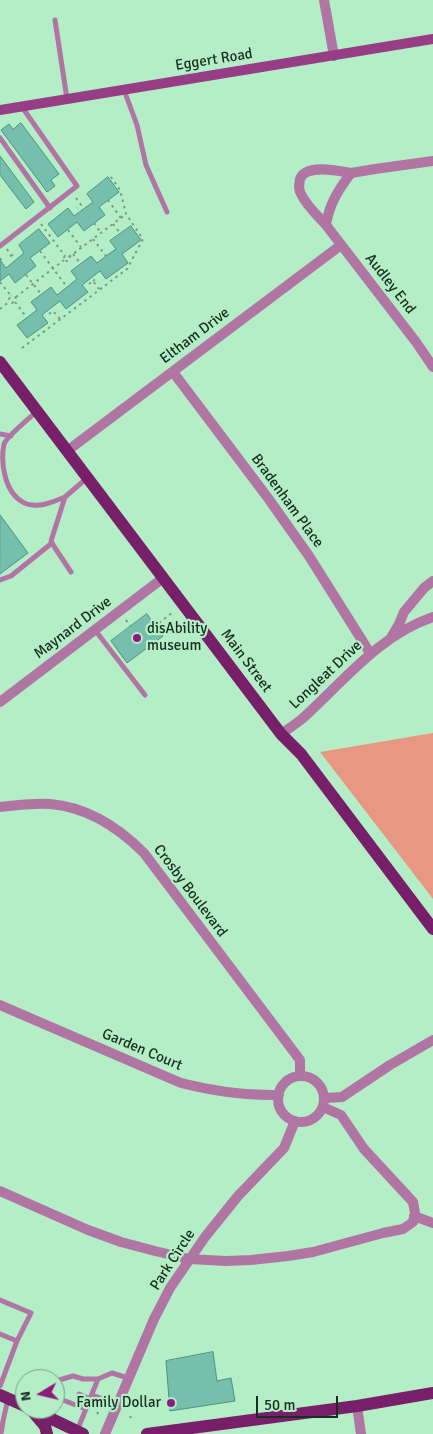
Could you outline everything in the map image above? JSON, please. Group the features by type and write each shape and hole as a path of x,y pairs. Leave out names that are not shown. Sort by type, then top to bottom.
{"main road":[{"name":"Main Street","path":"0,362 281,734 301,754 433,929"},
{"path":"147,1434 357,1406 433,1393"},
{"path":"39,1419 45,1426 47,1434"},
{"path":"58,1419 80,1433"}],"street":[{"path":"324,0 334,56"},
{"name":"Eggert Road","path":"0,110 433,39"},
{"path":"326,225 327,216 336,194 352,173 375,168 433,161"},
{"name":"Audley End","path":"352,173 330,170 308,171 302,176 298,185 300,193 416,342 433,367"},
{"name":"Eltham Drive","path":"67,451 341,244"},
{"name":"Bradenham Place","path":"173,372 268,498 309,556 370,653"},
{"name":"Maynard Drive","path":"0,702 163,578"},
{"name":"Longleat Drive","path":"391,637 400,624 404,612 424,588 433,581"},
{"name":"Longleat Drive","path":"281,734 302,719 370,653 391,637 412,625 433,617"},
{"name":"Crosby Boulevard","path":"0,807 51,804 69,807 104,821 131,840 144,853 300,1060 300,1076"},
{"name":"Garden Court","path":"0,1005 182,1083 202,1089 278,1095"},
{"path":"324,1102 342,1097 390,1065 433,1040"},
{"path":"300,1076 307,1076 320,1084 324,1102 315,1118 302,1122 295,1121 284,1114 278,1102 280,1089 288,1080 300,1076"},
{"path":"0,1191 96,1233 189,1259 251,1260 305,1254 403,1229 413,1222 413,1202 364,1149 341,1115 324,1102"},
{"name":"Park Circle","path":"105,1434 154,1318 170,1288 189,1259 238,1196 284,1148 295,1121"},
{"path":"414,1216 433,1223"},
{"path":"357,1406 361,1434"}],"lane":[{"path":"54,20 67,99"},
{"path":"124,90 137,125 146,165 167,212"},
{"path":"0,246 77,186 22,106"},
{"path":"0,138 50,208"},
{"path":"38,411 5,442 0,453 3,477 10,490 21,501 40,505 65,498 88,478"},
{"path":"0,434 11,436"},
{"path":"65,498 51,541 71,572"},
{"path":"0,580 11,576 52,543"},
{"path":"95,630 145,696"},
{"path":"0,1300 31,1313 17,1341 0,1386"},
{"path":"0,1334 17,1341"},
{"path":"65,1378 73,1376 83,1379 98,1379 112,1373 128,1378"},
{"path":"80,1433 86,1409 98,1379"},
{"path":"78,1394 117,1404"},
{"path":"1,1434 4,1397"},
{"path":"65,1401 86,1409"}],"path":[{"path":"22,348 126,269 143,239 126,214 120,190 109,174"},
{"path":"76,198 81,205"},
{"path":"108,200 121,218"},
{"path":"77,208 84,202"},
{"path":"14,302 16,297 64,260 68,261 69,257 126,214"},
{"path":"94,223 101,232"},
{"path":"41,224 65,256 69,257"},
{"path":"113,224 120,233"},
{"path":"68,230 81,248"},
{"path":"93,239 106,256"},
{"path":"7,249 11,256"},
{"path":"40,251 67,287"},
{"path":"7,259 15,253"},
{"path":"73,254 81,264"},
{"path":"64,260 65,256"},
{"path":"26,275 41,294"},
{"path":"89,284 97,278"},
{"path":"93,281 99,289"},
{"path":"0,282 10,296 10,301"},
{"path":"10,296 16,297"},
{"path":"10,301 14,302 27,318"},
{"path":"0,309 10,301"},
{"path":"49,314 57,308"},
{"path":"53,311 60,320"},
{"path":"159,623 173,612"},
{"path":"125,618 130,626"}],"shaded area":[{"path":"433,733 433,899 320,752"}],"building":[{"path":"21,123 59,174 51,180 55,186 47,192 1,130 9,124 13,129"},
{"path":"0,156 34,202 26,209 0,175"},
{"path":"108,177 119,192 99,207 105,215 84,231 77,222 58,237 48,224 68,208 74,216 93,202 87,194"},
{"path":"131,226 141,240 122,254 128,263 106,279 100,271 82,285 88,292 66,309 60,301 42,315 48,323 27,338 17,325 37,310 31,302 51,287 57,295 77,279 71,271 91,256 97,263 116,249 110,241"},
{"path":"39,229 50,243 30,258 36,266 15,283 9,274 0,281 0,260 6,268 24,253 19,245"},
{"path":"0,515 28,553 0,574"},
{"name":"disAbility museum","path":"147,614 163,636 127,663 111,641"},
{"path":"213,1352 217,1381 231,1378 235,1401 170,1411 166,1361"}],"place":[{"name":"disAbility museum","path":"137,638"},
{"name":"Family Dollar","path":"171,1403"}]}
